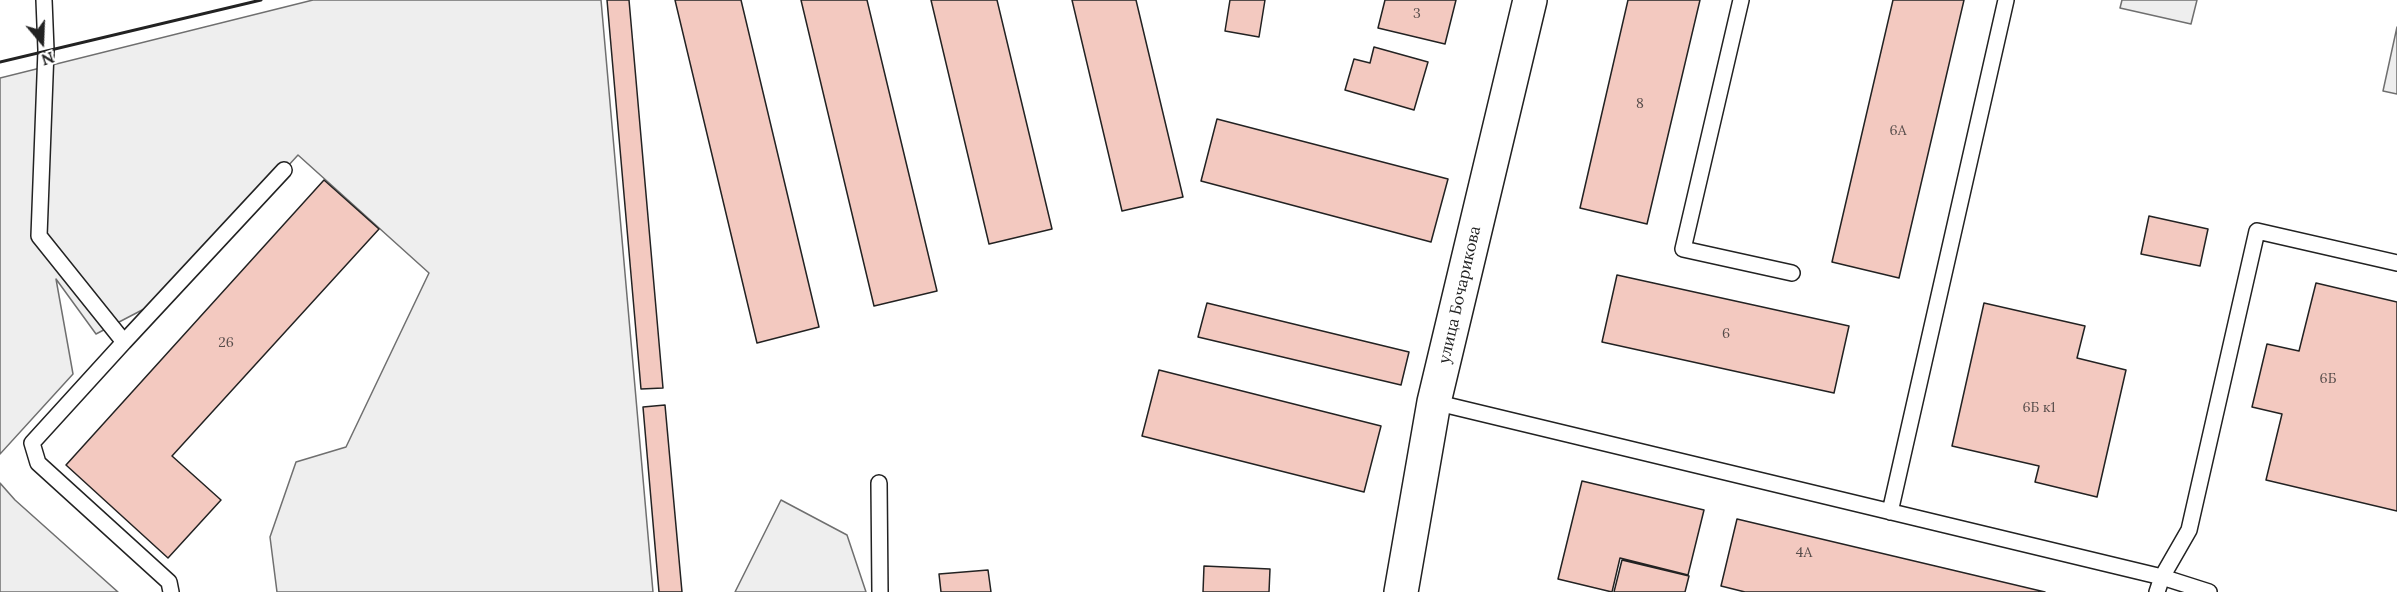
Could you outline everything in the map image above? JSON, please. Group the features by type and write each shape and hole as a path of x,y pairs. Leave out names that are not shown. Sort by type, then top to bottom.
{"main road":[{"name":"улица Бочарикова","path":"1401,592 1434,402 1530,0"}],"lane":[{"path":"44,0 46,51 39,236 124,342"},
{"path":"1741,0 1683,249 1792,273"},
{"path":"1890,512 2006,0"},
{"path":"171,592 169,582 38,464 32,443 284,170"},
{"path":"2157,592 2162,577 2189,530 2257,231 2397,263"},
{"path":"1434,402 2162,577 2209,592"},
{"path":"879,483 880,592"}],"shaded area":[{"path":"313,0 601,0 653,592 277,592 270,537 296,462 346,447 429,273 298,155 169,296 96,334 56,279 73,374 0,454 0,78"},
{"path":"2122,0 2197,0 2191,24 2120,8"},
{"path":"2397,27 2397,94 2383,91"},
{"path":"0,483 15,500 118,592 0,592"},
{"path":"781,500 847,535 866,592 735,592"}],"building":[{"path":"607,0 629,0 663,388 641,389"},
{"path":"675,0 741,0 819,327 757,343"},
{"path":"801,0 867,0 937,291 874,306"},
{"path":"931,0 997,0 1052,229 989,244"},
{"path":"1072,0 1136,0 1183,197 1122,211"},
{"path":"1230,0 1265,0 1259,37 1225,31"},
{"path":"1385,0 1456,0 1445,44 1378,28"},
{"path":"1628,0 1700,0 1647,224 1580,208"},
{"path":"1893,0 1964,0 1899,278 1832,262"},
{"path":"1374,47 1428,62 1414,110 1345,90 1354,59 1370,63"},
{"path":"1217,119 1448,179 1431,242 1201,181"},
{"path":"324,180 379,229 172,456 221,500 168,558 66,465"},
{"path":"2149,216 2208,229 2200,266 2141,254"},
{"path":"1617,275 1849,326 1834,393 1602,342"},
{"path":"2316,283 2397,302 2397,511 2266,480 2282,414 2252,407 2267,344 2299,351"},
{"path":"1207,303 1409,352 1401,385 1198,337"},
{"path":"1984,303 2085,326 2077,358 2126,370 2097,497 2035,482 2039,466 1952,446"},
{"path":"1159,370 1381,426 1364,492 1142,436"},
{"path":"665,405 682,592 659,592 643,407"},
{"path":"1582,481 1704,510 1688,575 1620,558 1612,592 1558,579"},
{"path":"1737,519 2045,592 1745,592 1721,586"},
{"path":"1622,560 1689,576 1685,592 1614,592"},
{"path":"1204,566 1270,569 1269,592 1203,592"},
{"path":"988,570 991,592 941,592 939,574"}],"wall":[{"path":"0,62 261,0"}]}
